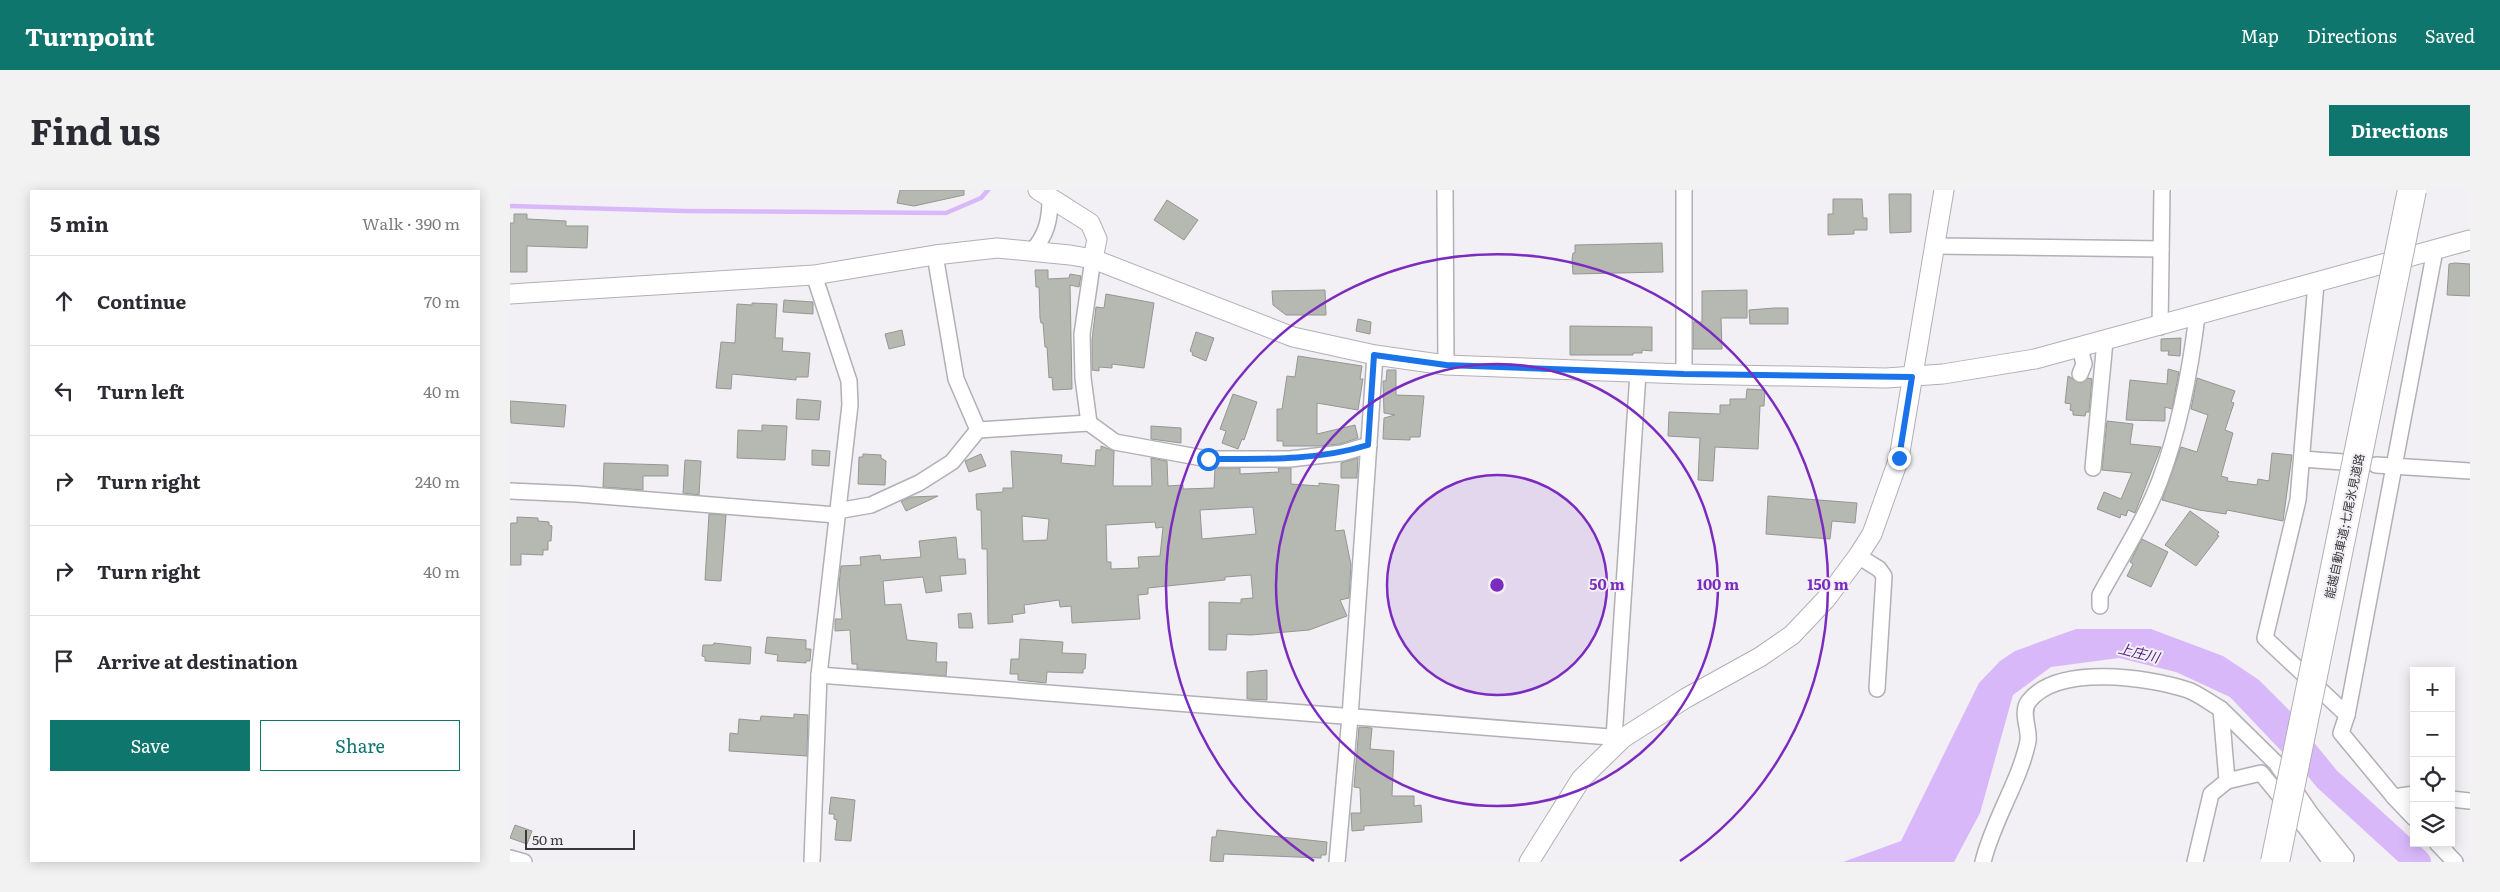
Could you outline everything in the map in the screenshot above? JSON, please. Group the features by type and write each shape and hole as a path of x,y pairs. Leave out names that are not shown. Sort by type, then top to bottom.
{"highway":[{"name":"能越自動車道;七尾氷見道路","path":"2275,862 2412,190"},
{"name":"能越自動車道;七尾氷見道路","path":"2288,862 2424,190"}],"street":[{"path":"1445,190 1446,365"},
{"path":"1684,190 1684,374"},
{"path":"1529,862 1581,779 1618,738 1760,657 1792,635 1826,599 1872,534 1899,458 1944,190"},
{"path":"2160,326 2162,190"},
{"path":"1032,251 1041,242 1048,223 1044,194"},
{"path":"1044,194 1090,223 1097,239 1082,334 1083,378 1089,423"},
{"path":"510,294 814,275 935,255 997,248 1093,259 1293,337 1374,355 1446,365 1638,373 1912,377 2035,360 2470,240"},
{"path":"1935,246 2161,249"},
{"path":"2410,814 2341,733 2347,715 2435,250"},
{"path":"935,255 956,379 978,430"},
{"path":"812,862 819,675 850,404 849,381 814,275"},
{"path":"2316,283 2298,500 2266,638 2347,715"},
{"path":"2100,606 2100,596 2134,534 2160,480 2179,424 2191,367 2197,316"},
{"path":"2093,468 2105,341"},
{"path":"2080,348 2084,364 2080,374"},
{"path":"1336,862 1350,717 1374,355"},
{"path":"1618,738 1638,373"},
{"path":"510,491 577,494 837,513 871,505 919,483 952,462 978,430 1089,423 1114,442 1208,459 1290,459 1342,453 1368,445"},
{"path":"2302,459 2342,462"},
{"path":"2376,465 2470,471"},
{"path":"1858,556 1879,569 1884,576 1877,689"},
{"path":"819,675 1618,738"},
{"path":"1983,862 1989,838 2029,740 2025,712 2027,702 2041,690 2068,681 2105,675 2153,680 2190,691 2221,709 2276,763 2311,814 2346,858 2345,862"},
{"path":"2221,709 2227,782"},
{"path":"2195,862 2211,794 2227,782 2261,773 2331,862"},
{"path":"2394,797 2410,795"},
{"path":"2455,799 2470,801"},
{"path":"2441,847 2455,862"},
{"path":"510,858 524,862"}],"water":[{"path":"2076,629 2151,629 2223,656 2259,680 2295,716 2288,758 2230,697 2176,672 2119,658 2051,667 2013,695 1980,813 1954,862 1843,862 1901,841 1979,683 2000,661 2015,651"}],"building":[{"path":"900,190 964,190 964,195 914,206 897,203"},
{"path":"1889,194 1911,194 1911,232 1890,233"},
{"path":"1833,199 1862,199 1863,218 1867,218 1867,230 1854,230 1854,234 1828,235 1828,214 1833,214"},
{"path":"1167,200 1198,220 1184,240 1154,220"},
{"path":"514,214 527,214 527,219 566,221 566,226 588,226 587,248 527,246 527,272 510,272 510,223 514,223"},
{"path":"1662,243 1663,272 1573,274 1572,259 1573,253 1575,253 1575,245"},
{"path":"2449,264 2470,264 2470,296 2447,295"},
{"path":"1035,270 1048,270 1048,279 1069,278 1070,274 1081,276 1079,287 1070,285 1072,389 1053,390 1052,377 1049,378 1047,347 1045,347 1043,323 1041,323 1040,318 1039,287 1036,287"},
{"path":"1325,290 1326,315 1286,315 1273,305 1272,291"},
{"path":"1747,290 1747,318 1721,318 1722,349 1693,349 1693,322 1702,322 1702,291"},
{"path":"1106,294 1154,303 1144,368 1112,364 1112,368 1099,367 1099,371 1092,370 1092,340 1096,307 1104,308"},
{"path":"784,300 813,302 813,314 783,312"},
{"path":"752,303 777,304 775,338 783,338 782,351 810,353 808,377 796,377 796,380 732,374 731,389 716,388 721,342 735,343 737,304 752,305"},
{"path":"1788,308 1788,324 1750,324 1749,310"},
{"path":"1358,319 1371,322 1370,334 1356,331"},
{"path":"1570,326 1652,327 1652,351 1642,350 1642,353 1633,353 1633,355 1570,355"},
{"path":"902,330 905,345 889,349 885,334"},
{"path":"1196,332 1214,338 1206,361 1192,355 1193,353 1190,351"},
{"path":"2181,338 2180,356 2168,355 2169,351 2161,351 2161,339"},
{"path":"1298,356 1362,366 1360,379 1363,379 1358,410 1317,403 1317,434 1355,425 1358,438 1340,444 1318,446 1283,446 1283,441 1277,441 1277,409 1282,409 1287,376 1295,377"},
{"path":"2168,369 2179,372 2172,409 2165,407 2165,421 2126,420 2130,380 2167,384"},
{"path":"1387,370 1396,370 1396,395 1424,396 1420,437 1410,437 1410,440 1383,439 1384,418 1395,415 1384,413 1383,381 1386,381"},
{"path":"2068,376 2081,383 2088,378 2092,379 2089,412 2086,412 2085,416 2073,415 2073,411 2070,410 2071,404 2065,403"},
{"path":"2197,378 2235,391 2231,402 2234,403 2225,430 2233,433 2221,476 2228,478 2227,481 2257,485 2258,479 2269,481 2272,453 2292,455 2283,521 2227,510 2226,514 2199,510 2162,500 2181,447 2197,452 2208,415 2191,409"},
{"path":"1747,389 1765,390 1764,406 1760,406 1758,449 1715,447 1713,481 1698,480 1700,438 1668,436 1669,412 1720,414 1720,405 1730,405 1730,399 1746,399"},
{"path":"1233,394 1257,402 1244,440 1242,439 1238,449 1222,443 1226,431 1220,429"},
{"path":"797,399 821,401 819,420 796,419"},
{"path":"510,401 566,405 564,427 511,423"},
{"path":"2107,421 2133,424 2130,444 2161,447 2135,513 2128,510 2126,516 2121,514 2120,518 2097,509 2104,492 2121,499 2132,473 2102,470"},
{"path":"762,425 787,426 785,460 737,458 738,430 762,431"},
{"path":"1151,426 1181,428 1181,443 1151,439"},
{"path":"1101,446 1114,451 1113,486 1152,486 1151,458 1167,461 1168,486 1183,485 1183,489 1214,488 1215,468 1240,468 1240,474 1279,472 1278,468 1291,468 1291,484 1319,486 1319,483 1339,485 1335,531 1344,530 1351,565 1349,598 1340,600 1347,616 1309,630 1251,635 1227,634 1226,650 1209,650 1209,602 1241,603 1241,599 1253,598 1251,575 1225,577 1225,580 1148,588 1148,594 1138,595 1140,619 1072,623 1071,606 1060,607 1059,600 1024,605 1025,613 1012,615 1013,622 988,624 987,549 982,549 981,510 977,510 976,494 1003,492 1003,488 1013,488 1011,451 1062,455 1061,463 1095,466 1096,450 1101,450","holes":["1253,507 1256,534 1202,539 1200,510","1022,516 1049,519 1047,540 1023,541","1155,522 1156,528 1163,527 1160,556 1138,557 1139,568 1111,569 1111,562 1107,562 1106,525"]},
{"path":"812,450 830,451 829,466 812,465"},
{"path":"863,454 881,455 881,458 886,461 885,485 858,484 859,457 863,457"},
{"path":"981,454 986,466 969,472 965,461"},
{"path":"1358,458 1357,478 1341,478 1341,463"},
{"path":"685,460 701,461 699,495 683,493"},
{"path":"604,463 668,465 668,476 643,476 643,490 603,487"},
{"path":"938,496 906,511 901,501 911,497"},
{"path":"1768,496 1857,503 1855,523 1832,521 1830,539 1766,534"},
{"path":"2190,511 2219,532 2217,535 2219,536 2196,566 2165,545"},
{"path":"709,514 726,515 721,581 705,580"},
{"path":"517,517 538,518 538,521 549,522 549,525 552,526 551,541 548,541 548,550 543,550 543,555 521,554 521,565 510,565 510,527 511,523 517,523"},
{"path":"956,537 958,559 965,559 966,574 940,576 942,591 926,593 923,577 883,581 885,605 901,604 907,640 937,643 936,662 947,662 946,676 857,669 857,664 852,664 850,630 835,631 835,619 842,619 839,584 841,566 861,565 860,557 880,555 881,560 921,557 919,541"},
{"path":"2142,539 2168,552 2151,587 2127,576 2133,564 2130,562"},
{"path":"971,613 973,628 959,628 958,614"},
{"path":"767,637 806,640 806,649 811,649 810,661 806,661 806,663 777,661 778,655 765,653"},
{"path":"1020,639 1063,642 1062,653 1086,654 1083,673 1047,672 1046,683 1018,680 1018,674 1010,674 1011,659 1019,659"},
{"path":"714,643 751,647 750,664 705,661 705,657 702,656 703,645 713,645"},
{"path":"1267,670 1267,700 1247,699 1247,672"},
{"path":"794,714 808,715 807,756 729,751 730,733 738,734 739,719 760,721 761,716 794,718"},
{"path":"1359,727 1372,728 1370,749 1394,751 1392,796 1414,796 1414,806 1421,805 1422,822 1364,826 1364,830 1352,831 1351,813 1361,813 1360,788 1354,787"},
{"path":"831,797 855,800 851,841 835,840 837,820 834,819 834,814 829,814"},
{"path":"515,825 532,831 527,844 510,838"},
{"path":"1217,830 1327,842 1326,855 1321,855 1321,858 1224,854 1223,862 1210,861 1212,837 1216,837"}],"waterway":[{"path":"510,206 685,211 946,213 981,198 988,190"},
{"name":"上庄川","path":"2287,730 2327,779 2418,862"}],"route":[{"path":"1208,459 1290,459 1342,453 1368,445 1374,355 1446,365 1684,374 1912,377 1899,458"}]}
